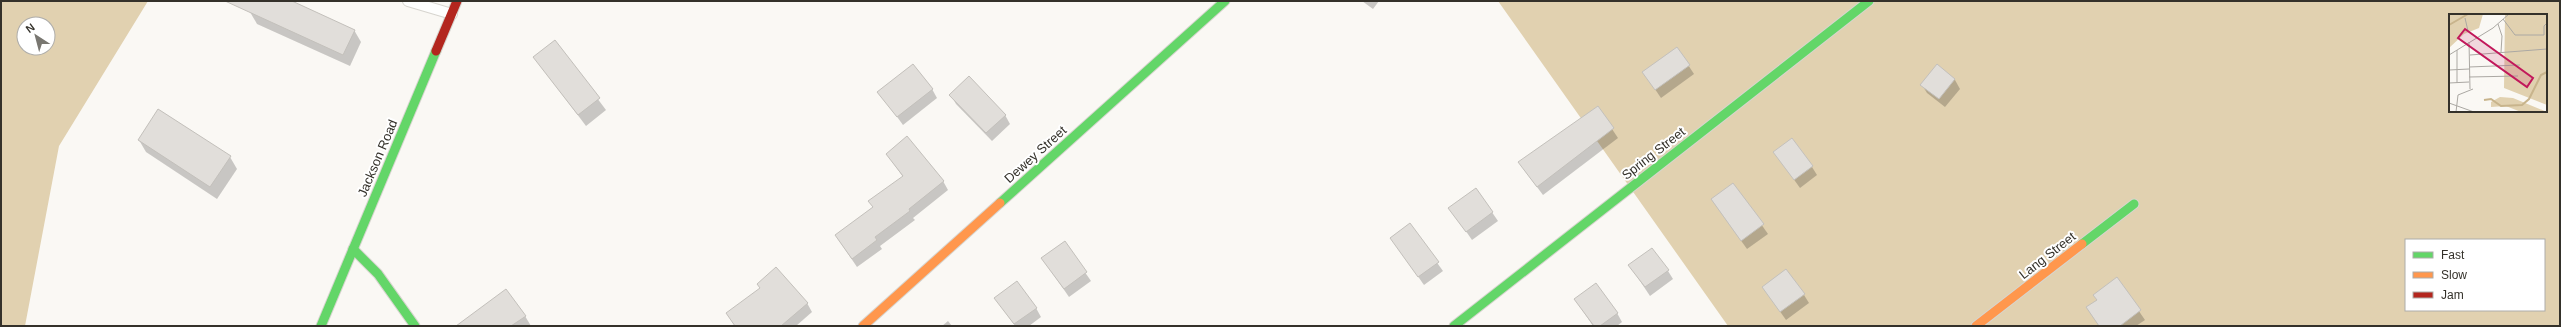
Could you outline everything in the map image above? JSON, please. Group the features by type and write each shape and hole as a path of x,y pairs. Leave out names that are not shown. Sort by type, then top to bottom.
{"street":[{"name":"Jackson Road","path":"321,326 457,1"},
{"name":"Dewey Street","path":"863,326 1225,1"},
{"name":"Spring Street","path":"1454,326 1869,1"},
{"name":"Lang Street","path":"1976,326 2134,204"},
{"path":"353,249 378,274 416,326"}],"lane":[{"path":"408,1 452,14"}],"shaded area":[{"path":"1,1 148,1 59,146 25,326 1,326"},
{"path":"1498,1 2560,1 2560,326 1728,326"}],"building":[{"path":"225,1 292,1 355,30 343,55"},
{"path":"555,40 600,98 578,115 533,57"},
{"path":"1677,47 1690,65 1655,90 1642,72"},
{"path":"913,64 933,89 897,117 877,92"},
{"path":"1937,64 1955,79 1939,99 1920,85"},
{"path":"969,76 1006,115 986,133 949,95"},
{"path":"1598,106 1614,128 1537,187 1518,162"},
{"path":"158,109 231,156 210,187 138,140"},
{"path":"907,136 944,181 909,209 910,211 875,237 877,240 852,259 835,235 873,207 868,201 903,176 886,154"},
{"path":"1792,138 1813,166 1794,180 1773,152"},
{"path":"1733,183 1764,224 1741,241 1711,199"},
{"path":"1476,188 1493,212 1466,232 1448,208"},
{"path":"1410,223 1439,262 1418,277 1390,238"},
{"path":"1065,241 1087,272 1064,289 1041,258"},
{"path":"1652,248 1669,270 1645,287 1628,265"},
{"path":"776,267 808,303 781,326 735,326 726,313 760,288 757,284"},
{"path":"1786,269 1805,294 1780,312 1762,287"},
{"path":"2117,277 2141,310 2120,326 2099,326 2086,307 2097,300 2093,295"},
{"path":"1017,281 1037,308 1014,324 994,298"},
{"path":"1596,283 1618,313 1600,326 1594,326 1574,299"},
{"path":"506,289 526,316 511,326 456,326"}],"traffic: fast":[{"path":"1000,203 1225,1"},
{"path":"1454,326 1869,1"},
{"path":"321,326 436,51"},
{"path":"2082,244 2134,204"},
{"path":"353,249 378,274 415,326"}],"traffic: slow":[{"path":"863,326 1000,203"},
{"path":"1976,326 2082,244"}],"traffic: jam":[{"path":"436,51 457,1"}]}
